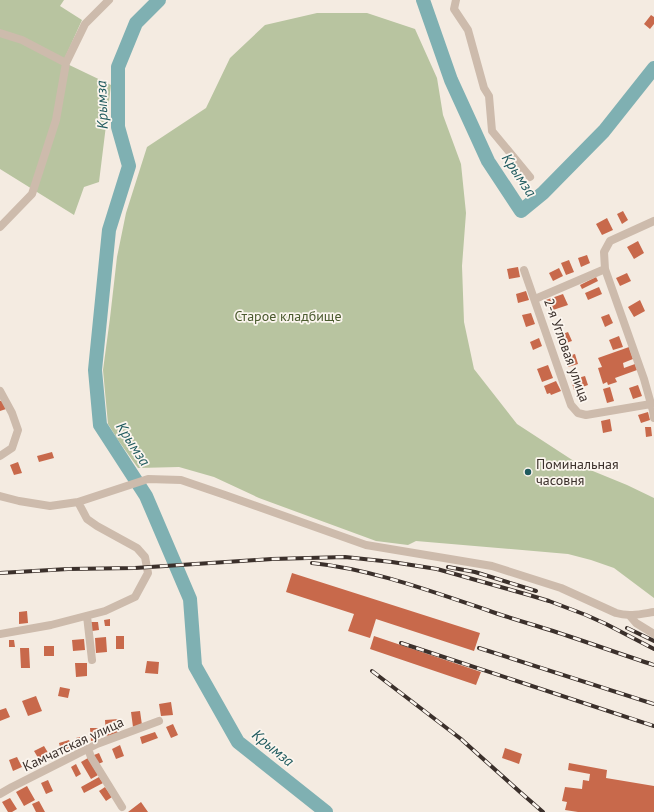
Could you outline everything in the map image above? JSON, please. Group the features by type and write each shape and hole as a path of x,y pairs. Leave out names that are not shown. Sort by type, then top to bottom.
{"street":[{"path":"0,226 32,194 56,120 66,63 85,24 109,0"},
{"path":"456,0 454,9 468,30 484,88 489,96 492,131 530,177"},
{"path":"0,32 22,40 66,63"},
{"path":"654,221 610,241 604,252 604,270 644,379 652,404 654,418"},
{"name":"2-я Угловая улица","path":"524,270 571,405 578,414 652,404"},
{"path":"535,299 604,270"},
{"path":"0,391 12,413 18,430 12,448 0,456"},
{"path":"0,496 50,506 78,502 148,479 181,480 225,494 366,545 492,566 561,588 622,615 630,616 654,612"},
{"path":"0,634 87,616 105,611 135,597 148,573 145,557 138,548 92,523 78,502"},
{"path":"87,616 92,660"},
{"path":"630,616 636,623 654,634"},
{"name":"Камчатская улица","path":"0,794 12,786 88,748 159,721"},
{"path":"88,748 91,757 122,807"}],"green space":[{"path":"0,0 64,0 60,6 82,20 63,62 111,85 99,182 84,187 74,215 0,169"},
{"name":"Старое кладбище","path":"317,13 367,13 415,29 437,78 443,115 461,164 466,213 462,266 464,322 474,369 517,424 583,467 654,498 654,598 614,568 568,554 416,541 408,545 376,541 259,498 214,477 179,467 138,468 108,424 103,370 117,257 126,213 147,147 206,108 230,58 265,25"}],"building":[{"path":"651,15 654,17 654,24 650,29 644,24"},
{"path":"623,211 628,220 622,224 617,214"},
{"path":"607,218 613,230 602,235 596,224"},
{"path":"638,241 644,253 634,259 627,247"},
{"path":"587,255 590,263 581,267 578,258"},
{"path":"569,260 574,272 566,275 561,263"},
{"path":"518,267 520,277 509,279 507,269"},
{"path":"559,268 563,276 553,281 549,273"},
{"path":"627,273 631,281 620,286 616,278"},
{"path":"596,277 598,281 582,289 580,285"},
{"path":"599,287 602,294 588,300 585,293"},
{"path":"526,291 529,300 518,303 516,294"},
{"path":"563,294 568,305 550,311 546,300"},
{"path":"640,300 645,311 634,317 628,307"},
{"path":"531,313 535,324 526,327 522,315"},
{"path":"609,314 613,323 605,327 601,317"},
{"path":"568,332 572,341 560,345 557,336"},
{"path":"619,336 623,347 613,350 609,340"},
{"path":"539,338 542,346 533,350 530,342"},
{"path":"629,347 633,359 623,363 624,368 635,364 637,370 615,378 617,382 608,385 607,382 603,384 598,368 602,367 598,358"},
{"path":"575,354 578,364 568,367 564,357"},
{"path":"548,365 553,378 542,382 537,369"},
{"path":"585,376 588,385 574,390 571,380"},
{"path":"556,381 561,391 551,395 550,393 547,394 544,386"},
{"path":"638,385 642,396 633,399 629,388"},
{"path":"610,387 614,401 607,403 603,389"},
{"path":"3,400 6,409 0,411 0,401"},
{"path":"648,412 650,420 641,423 638,415"},
{"path":"610,419 612,431 603,433 601,421"},
{"path":"645,427 651,427 652,436 646,437"},
{"path":"52,452 54,458 39,462 37,456"},
{"path":"18,462 22,473 14,475 10,465"},
{"path":"292,573 480,633 474,651 376,619 370,638 348,631 354,614 286,592"},
{"path":"27,611 28,623 19,624 19,612"},
{"path":"110,619 110,626 105,626 104,620"},
{"path":"91,622 98,622 99,630 92,631"},
{"path":"116,636 124,636 124,649 116,649"},
{"path":"374,636 481,672 476,685 370,649"},
{"path":"106,637 107,652 96,653 95,638"},
{"path":"84,639 85,650 73,651 72,640"},
{"path":"9,640 14,640 15,647 9,647"},
{"path":"44,646 54,646 54,656 44,656"},
{"path":"20,648 29,648 30,668 21,668"},
{"path":"147,661 159,662 158,674 145,673"},
{"path":"75,663 87,663 87,676 76,677"},
{"path":"60,687 70,689 68,698 58,696"},
{"path":"36,696 42,711 28,716 22,701"},
{"path":"171,702 173,715 161,716 159,704"},
{"path":"6,708 10,717 0,721 0,710"},
{"path":"140,711 142,725 133,727 131,712"},
{"path":"119,719 120,735 106,736 105,720"},
{"path":"173,724 178,735 171,738 166,727"},
{"path":"90,728 98,728 99,740 91,741"},
{"path":"155,732 158,738 142,744 140,737"},
{"path":"80,737 83,743 79,745 76,738"},
{"path":"69,740 72,747 61,751 59,743"},
{"path":"120,745 124,756 116,759 112,749"},
{"path":"44,746 50,756 40,761 34,751"},
{"path":"505,748 522,754 519,764 502,758"},
{"path":"99,753 103,762 98,764 94,755"},
{"path":"17,757 22,767 13,771 9,760"},
{"path":"88,758 98,775 91,779 81,762"},
{"path":"569,763 607,770 606,778 654,786 654,812 578,812 565,810 567,802 562,801 565,787 582,789 583,780 589,781 590,774 568,770"},
{"path":"76,764 81,774 76,777 71,767"},
{"path":"99,777 103,783 84,793 81,787"},
{"path":"48,780 53,791 46,794 41,783"},
{"path":"27,786 35,800 24,806 16,792"},
{"path":"105,787 112,797 106,801 99,791"},
{"path":"10,798 17,809 12,812 8,812 2,802"},
{"path":"39,801 45,812 36,812 32,804"},
{"path":"141,802 148,812 128,812"}],"waterway":[{"name":"Крымза","path":"159,0 136,23 118,67 118,127 129,166 109,230 95,370 100,425 146,496 190,599 195,666 238,742 326,812"},
{"name":"Крымза","path":"423,0 451,80 488,161 521,211 543,193 604,131 654,68"}],"railway":[{"path":"0,573 68,569 135,568 272,559 345,557 392,562 437,569 549,601 606,624 654,649"},
{"path":"312,563 378,575 444,595 654,665"},
{"path":"448,567 475,572 536,591"},
{"path":"627,628 654,641"},
{"path":"401,643 654,726"},
{"path":"479,648 654,704"},
{"path":"372,671 461,739 543,812"}],"place":[{"name":"Поминальная часовня","path":"528,472"}]}
